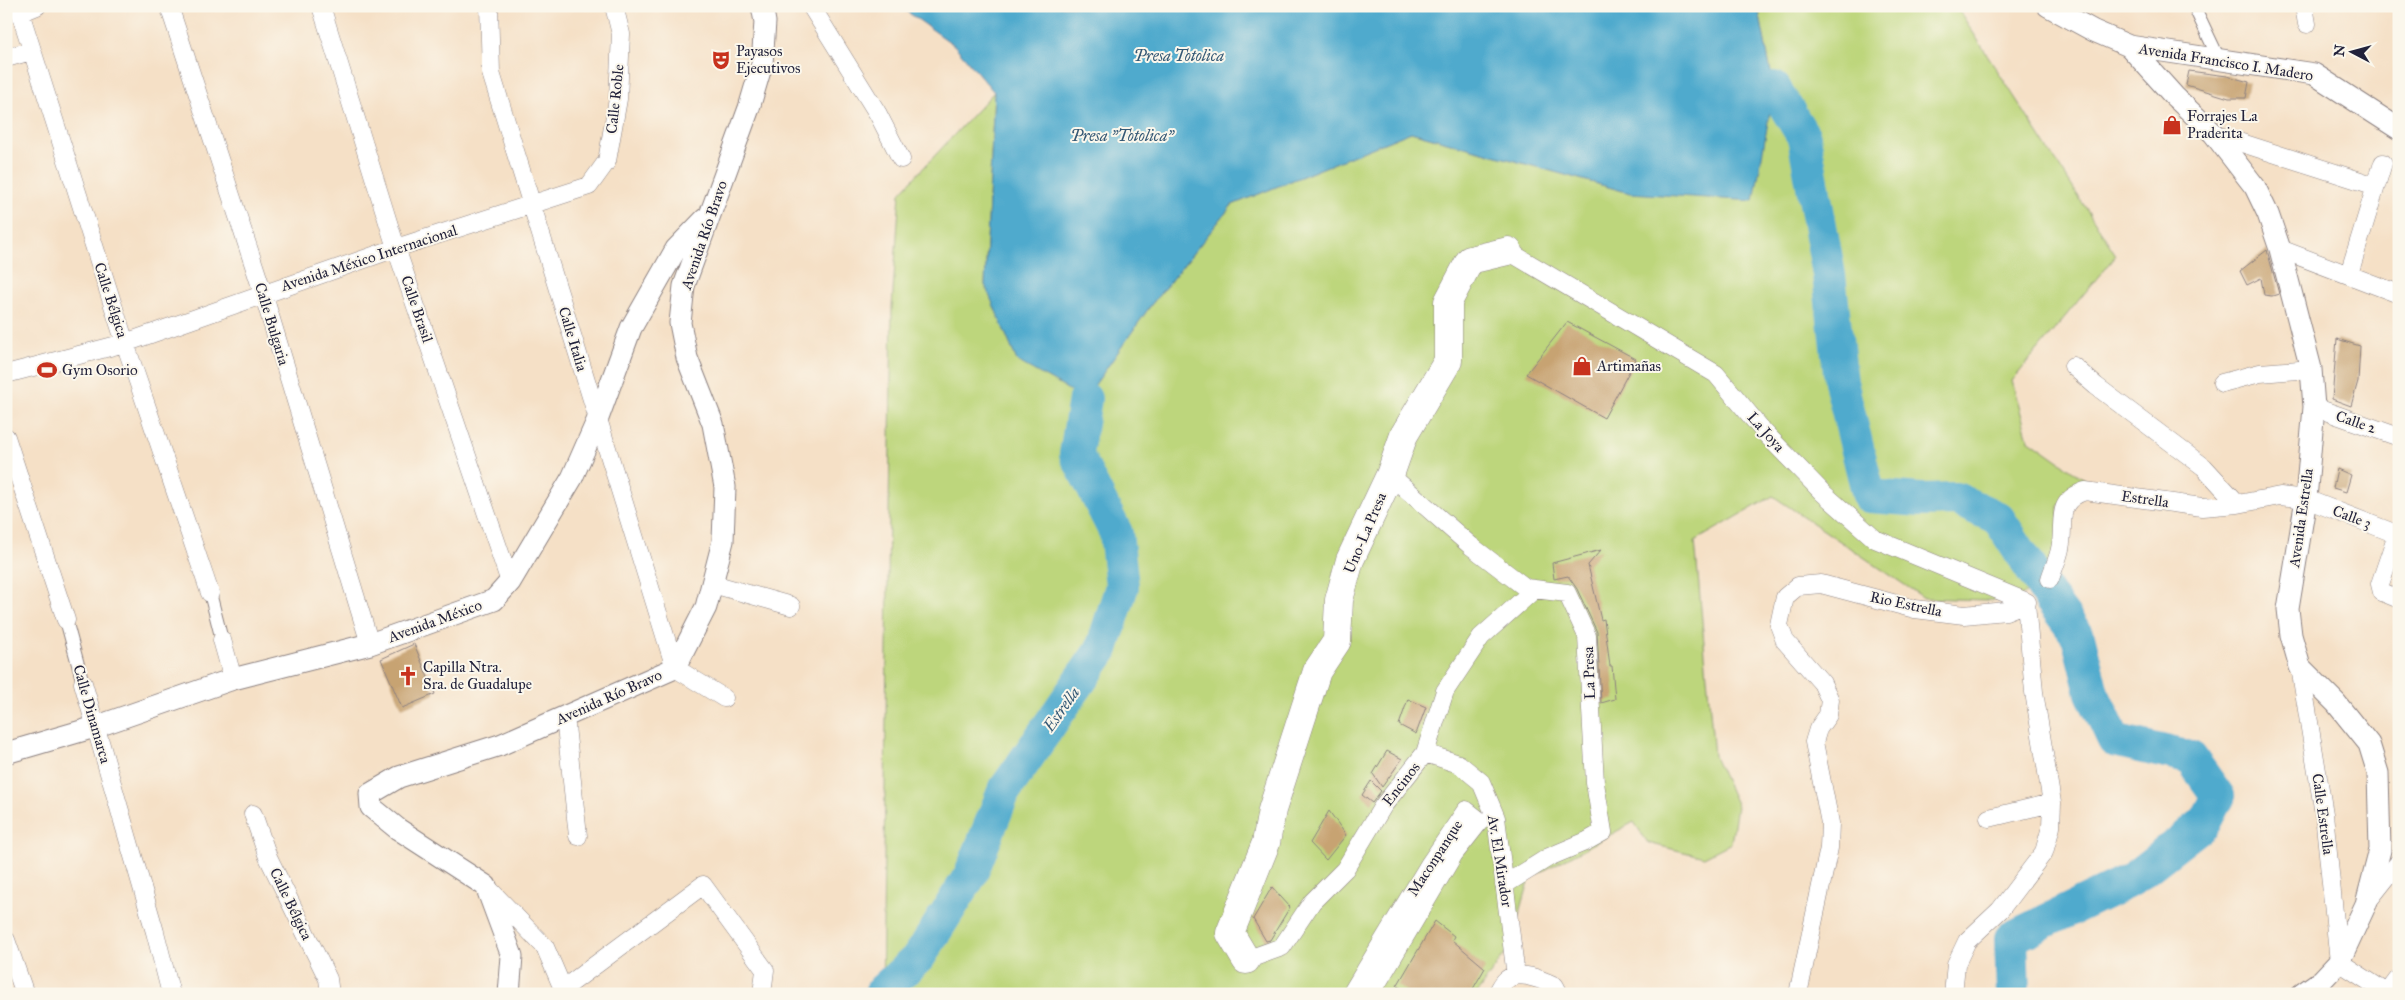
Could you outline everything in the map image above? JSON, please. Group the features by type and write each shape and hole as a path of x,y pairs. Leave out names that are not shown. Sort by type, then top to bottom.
{"highway":[{"name":"Uno-La Presa","path":"1246,960 1230,933 1266,844 1272,810 1317,670 1337,641 1339,600 1350,560 1390,475 1404,435 1448,361 1448,302 1470,260 1508,251"}],"street":[{"path":"19,10 37,6"},
{"name":"Calle Bulgaria","path":"169,6 262,293 370,644"},
{"name":"Calle Brasil","path":"321,6 396,248 510,582"},
{"name":"Calle Italia","path":"489,6 491,73 533,204 597,421 675,668"},
{"name":"Calle Roble","path":"589,186 607,160 618,99 621,34 614,6"},
{"name":"Avenida Río Bravo","path":"486,886 371,807 370,794 399,777 500,745 675,668 706,607 723,541 725,487 713,424 687,358 680,323 684,286 749,108 762,64 764,22 762,6"},
{"path":"811,6 878,114 901,159"},
{"path":"2048,6 2094,31 2129,46"},
{"path":"2194,6 2220,61"},
{"path":"2304,6 2307,24"},
{"name":"Calle Bélgica","path":"19,10 125,343 210,593 233,679"},
{"name":"Avenida Francisco I. Madero","path":"2129,46 2314,74 2399,129"},
{"name":"Avenida Estrella","path":"2129,46 2174,96 2214,134 2255,187 2268,214 2280,249 2311,369 2314,407 2306,499 2288,609 2291,635 2300,667 2336,703 2368,744 2378,773 2380,850 2366,904 2339,962 2322,980 2302,994"},
{"path":"6,58 31,51"},
{"path":"2214,134 2376,186"},
{"path":"2349,274 2383,163"},
{"name":"Avenida México Internacional","path":"6,374 125,343 262,293 589,186"},
{"name":"Avenida México","path":"6,753 95,727 233,679 370,644 494,600 510,582 572,478 597,421 631,328 676,249 710,214"},
{"path":"2280,249 2399,294"},
{"name":"La Joya","path":"1508,251 1716,374 1784,452 1823,493 1875,540 2027,603"},
{"path":"2073,366 2109,396 2204,467 2238,504"},
{"path":"2222,383 2260,374 2311,369"},
{"name":"Calle 2","path":"2314,407 2397,434"},
{"name":"Calle Dinamarca","path":"6,436 66,620 171,994"},
{"name":"La Presa","path":"1390,475 1471,546 1526,588 1567,593 1588,636 1594,783 1603,832 1550,857 1504,885"},
{"name":"Estrella","path":"2050,579 2060,549 2064,506 2072,495 2085,491 2202,507 2238,504 2280,496 2306,499"},
{"name":"Calle 3","path":"2306,499 2398,535"},
{"path":"2398,535 2380,584 2382,592 2399,598"},
{"path":"713,584 791,606"},
{"name":"Rio Estrella","path":"1803,993 1829,848 1830,822 1814,742 1818,729 1828,715 1830,700 1822,683 1784,641 1778,625 1784,597 1798,586 1821,584 1915,609 1964,615 2006,611 2027,603"},
{"name":"Encinos","path":"1246,960 1282,947 1312,902 1345,869 1383,806 1425,753 1445,691 1481,637 1535,589"},
{"path":"1953,994 1956,964 1967,941 2000,910 2044,852 2051,827 2052,803 2034,692 2027,603"},
{"name":"Calle Estrella","path":"2300,667 2324,814 2339,962"},
{"path":"675,668 724,698"},
{"path":"565,717 578,836"},
{"name":"Av. El Mirador","path":"1425,753 1459,764 1481,782 1496,818 1516,976"},
{"path":"1988,818 2052,803"},
{"name":"Maconpanque","path":"1351,994 1430,863 1466,810 1480,822 1454,854 1371,994"},
{"name":"Calle Bélgica","path":"254,814 268,857 328,978 330,994"},
{"path":"2366,904 2399,862"},
{"path":"486,886 545,947 563,992 703,885 765,970 762,994"},
{"path":"486,886 512,956 509,994"},
{"path":"6,940 25,994"},
{"path":"2339,962 2387,993 2399,978"},
{"path":"1497,994 1506,980 1516,976 1538,978 1555,986 1559,994"}],"green space":[{"path":"1758,6 1956,6 2116,255 2012,381 2028,439 2090,483 2058,506 2059,568 2015,601 1924,598 1773,496 1695,541 1714,756 1737,806 1731,843 1704,857 1648,843 1634,822 1530,878 1510,947 1476,994 882,994 892,307 900,193 994,92 985,285 1084,399 1151,305 1232,205 1411,132 1630,193 1774,88"}],"water":[{"name":"Presa \"Totolica\"","path":"899,6 1758,6 1774,88 1754,201 1630,193 1411,132 1232,205 1151,305 1085,399 1017,361 985,285 994,92 954,45"}],"building":[{"path":"2189,71 2227,76 2249,82 2246,98 2229,98 2186,85"},
{"path":"2267,250 2279,294 2272,296 2264,295 2261,278 2247,285 2240,271"},
{"name":"Artimañas","path":"1567,322 1636,359 1604,418 1526,374"},
{"path":"2337,339 2360,346 2358,381 2351,406 2332,399"},
{"path":"2337,469 2351,475 2346,492 2333,488"},
{"path":"1601,550 1588,565 1601,620 1604,619 1610,666 1612,666 1615,699 1601,703 1597,632 1577,589 1568,576 1554,579 1552,563"},
{"name":"Capilla Ntra. Sra. de Guadalupe","path":"414,644 435,694 402,708 381,659"},
{"path":"1408,699 1426,707 1416,734 1399,725"},
{"path":"1387,751 1402,759 1382,787 1373,774"},
{"path":"1371,781 1381,791 1372,803 1362,795"},
{"path":"1329,811 1346,835 1326,860 1310,843"},
{"path":"1272,887 1290,907 1270,940 1266,941 1253,919"},
{"path":"1435,921 1454,936 1452,940 1485,968 1470,994 1411,994 1397,986"}],"waterway":[{"path":"1774,88 1804,137 1829,275 1841,382 1869,496 1921,500 1956,499 1998,518 2052,601 2078,636 2092,693 2114,740 2191,758 2218,796 2204,823 2131,880 2011,938 2013,994"},
{"name":"Estrella","path":"882,994 882,991 919,957 971,874 1004,791 1102,649 1122,586 1116,533 1076,454 1085,399"}],"place":[{"name":"Payasos Ejecutivos","path":"721,60"},
{"name":"Forrajes La Praderita","path":"2172,125"},
{"name":"Artimañas","path":"1582,366"},
{"name":"Gym Osorio","path":"47,370"},
{"name":"Capilla Ntra. Sra. de Guadalupe","path":"408,676"}],"water label":[{"name":"Presa Totolica","path":"1179,55"}]}
